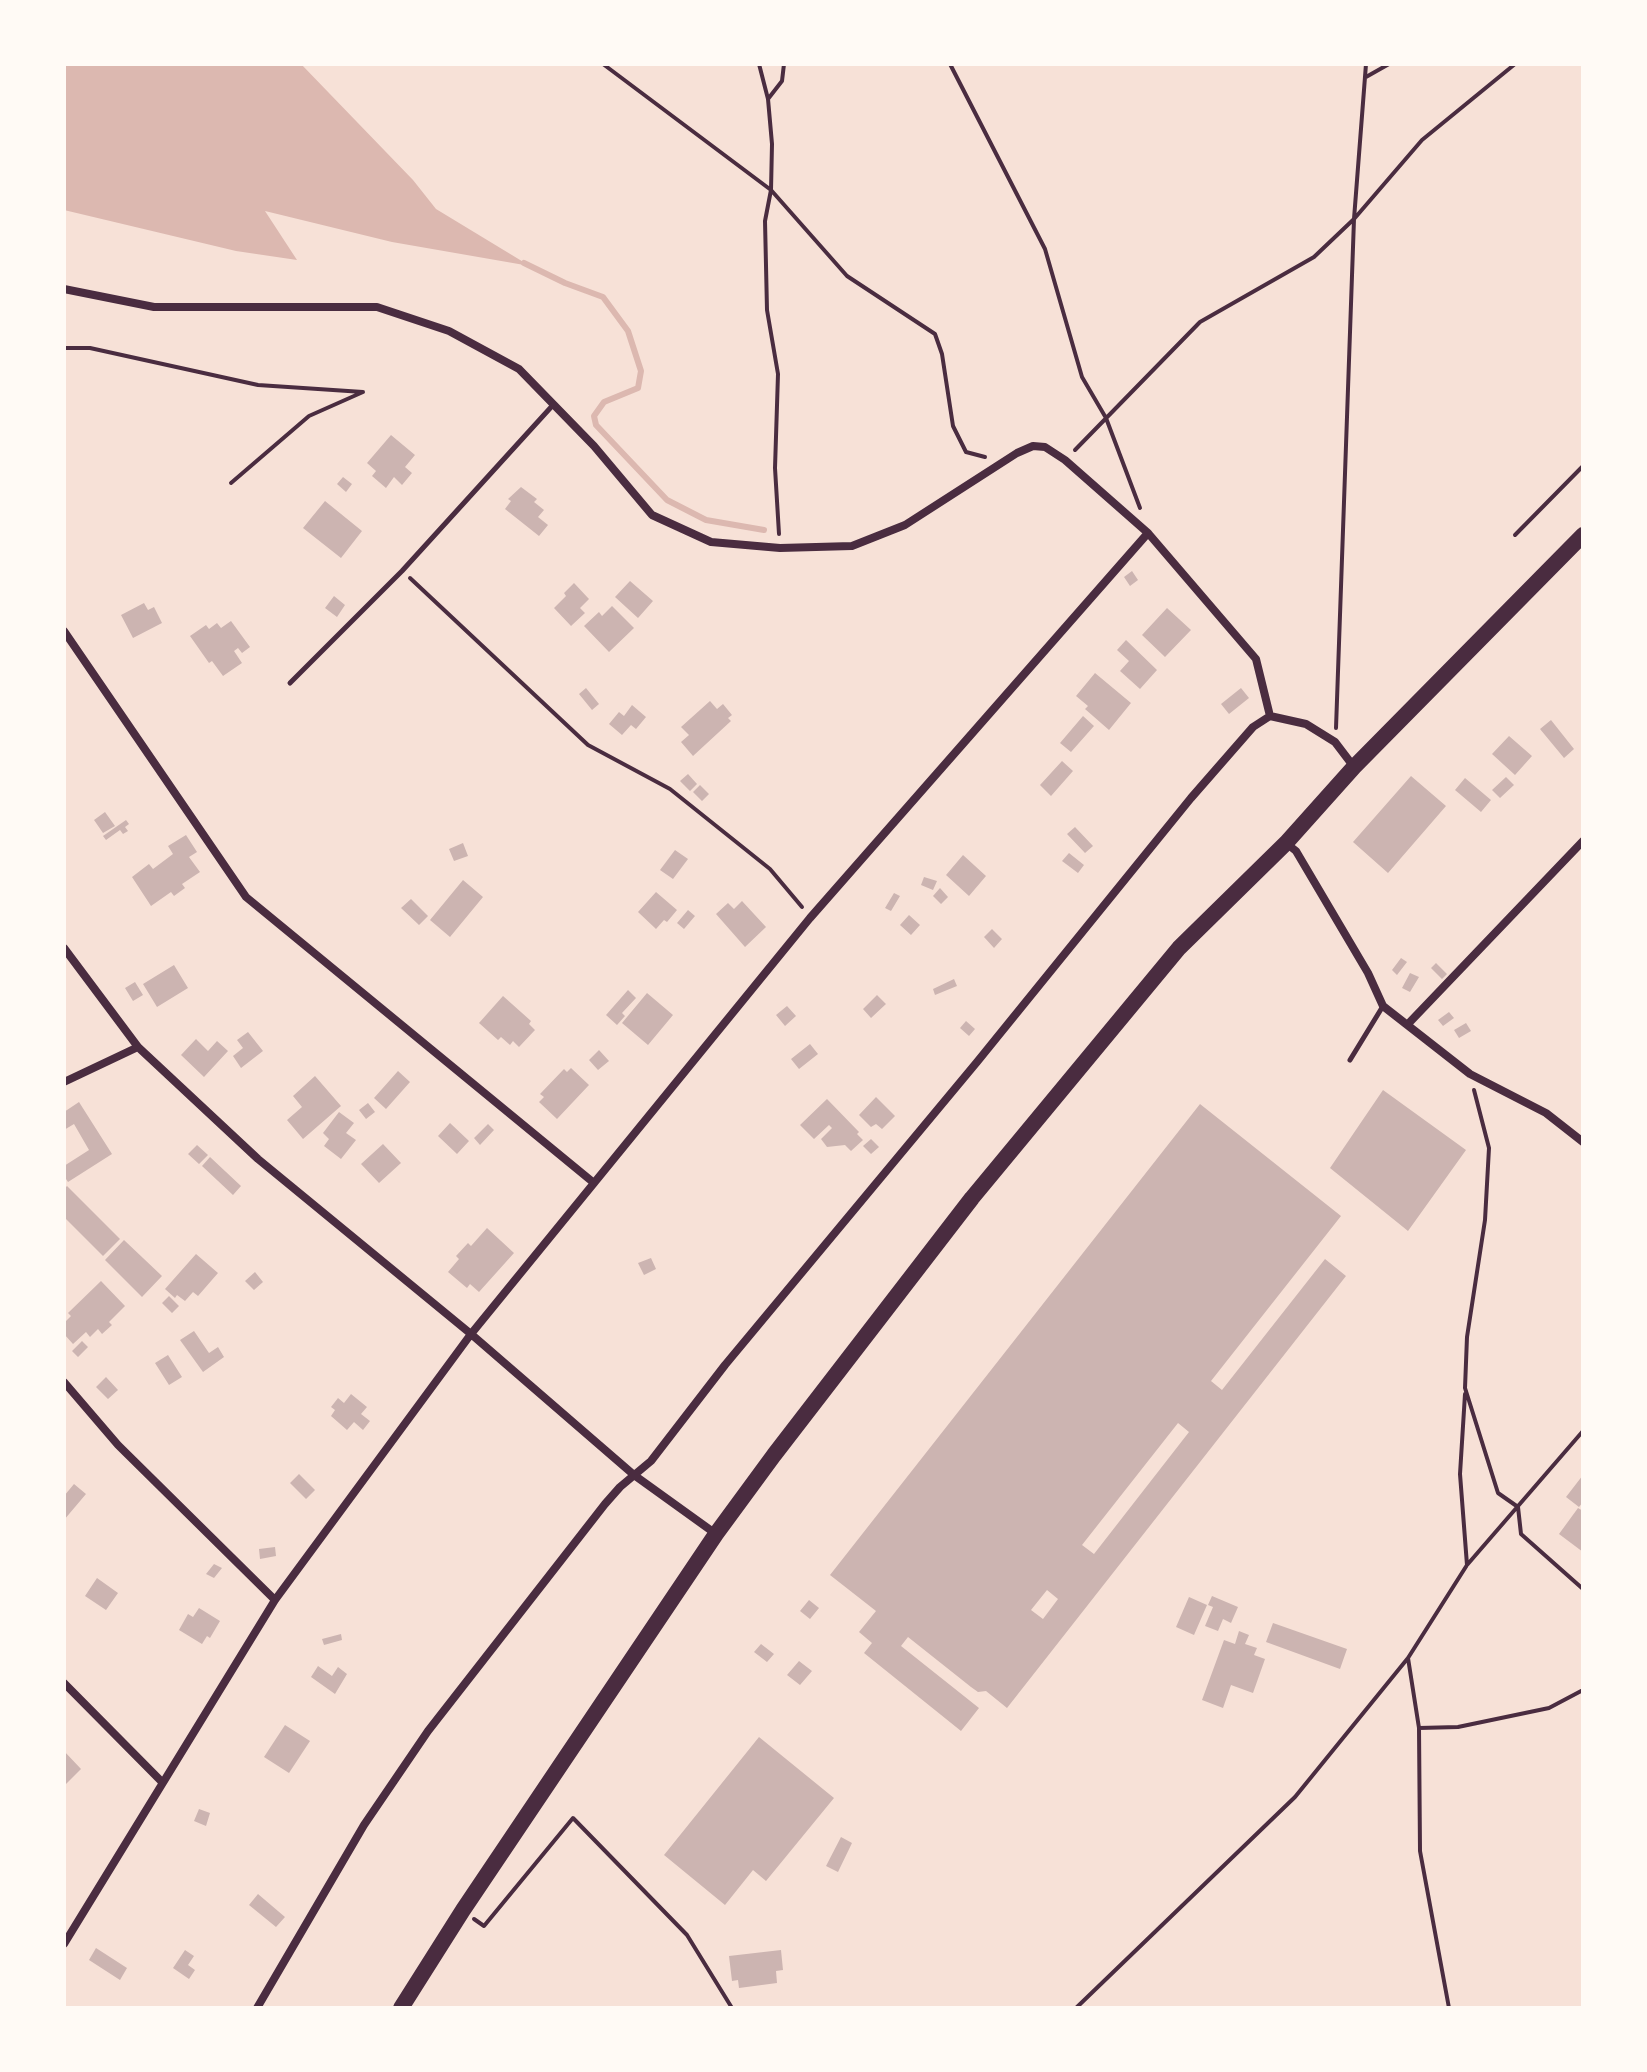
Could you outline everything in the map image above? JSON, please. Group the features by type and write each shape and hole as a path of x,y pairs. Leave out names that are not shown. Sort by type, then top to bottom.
{"main road":[{"path":"401,2008 463,1910 716,1534 972,1198 1179,948 1286,843 1354,767 1583,535"}],"street":[{"path":"64,289 154,307 377,307 449,331 519,369 594,446 652,515 711,542 780,548 852,546 905,525 1017,453 1033,446 1045,447 1065,460 1148,533 1256,659 1270,716"},
{"path":"64,1944 275,1600 471,1334 810,918 1148,533"},
{"path":"64,631 246,897 594,1183"},
{"path":"257,2008 364,1825 428,1731 605,1504 651,1461 725,1365 1191,798 1253,727 1270,716 1306,724 1335,742 1354,767"},
{"path":"1408,1024 1583,841"},
{"path":"1286,843 1296,851 1368,973 1383,1006 1470,1074 1546,1113 1583,1142"},
{"path":"64,948 138,1047 258,1159 471,1334 634,1475 716,1534"},
{"path":"64,1082 138,1047"},
{"path":"64,1382 118,1445 275,1600"},
{"path":"64,1683 162,1782"}],"lane":[{"path":"290,683 402,571 553,404"},
{"path":"1350,1060 1383,1006"}],"path":[{"path":"603,64 771,190 847,276 935,334 942,354 953,426 966,452 982,457 995,454"},
{"path":"759,64 768,99 772,144 771,190 765,221 767,310 778,374 775,468 780,548"},
{"path":"768,99 782,81 784,64"},
{"path":"950,64 1045,249 1082,377 1106,418 1132,481 1148,533"},
{"path":"1335,742 1354,219 1366,64"},
{"path":"1366,77 1389,64"},
{"path":"1065,460 1200,322 1314,257 1354,219 1422,140 1515,64"},
{"path":"64,348 90,348 258,385 363,392 309,416 231,483"},
{"path":"1515,535 1583,466"},
{"path":"402,571 588,745 670,789 770,869 810,918"},
{"path":"1467,1565 1460,1474 1467,1337 1485,1220 1489,1148 1470,1074"},
{"path":"1465,1388 1498,1493 1518,1507 1521,1534 1583,1589"},
{"path":"1076,2008 1295,1797 1408,1658 1467,1565 1583,1431"},
{"path":"1408,1658 1419,1728 1420,1851 1449,2008"},
{"path":"1419,1728 1458,1727 1549,1708 1583,1690"},
{"path":"463,1910 484,1926 573,1818 687,1935 732,2008"}],"shaded area":[{"path":"64,64 301,64 413,180 436,209 530,266 392,242 265,211 297,260 236,251 64,210"}],"building":[{"path":"391,435 415,455 405,467 412,473 402,485 394,477 386,488 372,476 376,471 367,463"},
{"path":"343,477 352,484 346,492 337,484"},
{"path":"521,487 537,499 534,502 544,510 538,517 548,525 539,536 505,509 511,501 508,499"},
{"path":"325,501 362,531 341,558 303,528"},
{"path":"1132,571 1138,580 1130,586 1124,577"},
{"path":"630,581 653,601 638,618 615,597"},
{"path":"574,583 589,599 580,608 585,613 571,626 554,608"},
{"path":"334,596 345,605 337,617 325,608"},
{"path":"144,603 148,610 154,607 162,623 133,638 121,615"},
{"path":"612,606 634,628 609,652 584,626 599,612 602,616"},
{"path":"1167,608 1191,630 1165,657 1142,635"},
{"path":"231,621 250,647 242,653 238,648 234,651 242,663 223,676 212,661 209,663 190,636 206,625 209,629 217,623 221,628"},
{"path":"1126,640 1157,670 1140,689 1120,671 1129,661 1117,650"},
{"path":"1095,673 1131,703 1109,730 1085,709 1088,706 1076,696"},
{"path":"586,688 599,704 592,710 579,694"},
{"path":"1241,688 1249,698 1229,714 1221,704"},
{"path":"710,701 717,709 723,704 732,715 728,718 731,721 693,756 681,742 689,735 681,727"},
{"path":"632,705 646,717 636,729 631,725 622,735 609,724 619,712 624,716"},
{"path":"1083,716 1094,726 1071,752 1060,743"},
{"path":"1551,720 1574,749 1564,758 1540,729"},
{"path":"1509,736 1532,756 1515,775 1492,754"},
{"path":"1062,761 1073,771 1051,796 1040,785"},
{"path":"688,774 697,784 690,791 680,781"},
{"path":"1411,776 1446,806 1388,873 1353,842"},
{"path":"1506,777 1514,785 1500,798 1492,790"},
{"path":"1465,778 1491,800 1481,812 1455,790"},
{"path":"700,785 709,794 702,801 693,792"},
{"path":"105,812 115,826 103,833 94,820"},
{"path":"126,820 128,831 123,834 120,830 106,840 103,836"},
{"path":"1075,827 1093,846 1085,853 1067,834"},
{"path":"186,835 197,852 189,857 200,872 182,884 185,888 174,896 171,892 151,906 132,877 149,864 153,869 173,854 168,846"},
{"path":"463,843 468,856 454,861 449,849"},
{"path":"675,850 688,859 673,879 660,870"},
{"path":"1069,853 1084,865 1078,873 1062,861"},
{"path":"963,855 986,876 969,896 946,875"},
{"path":"924,877 937,881 933,890 921,885"},
{"path":"463,880 483,897 450,937 430,920"},
{"path":"940,888 948,897 941,904 933,896"},
{"path":"656,892 677,910 656,929 638,912"},
{"path":"894,893 900,896 891,911 885,908"},
{"path":"411,899 428,916 419,925 401,908"},
{"path":"742,901 766,927 745,947 716,914 728,903 734,909"},
{"path":"688,910 695,916 684,929 677,923"},
{"path":"909,915 920,925 911,935 900,925"},
{"path":"992,929 1002,939 994,948 984,937"},
{"path":"1401,958 1407,962 1397,975 1392,970"},
{"path":"1436,963 1447,974 1442,979 1431,968"},
{"path":"174,965 188,988 157,1007 143,984"},
{"path":"1410,973 1419,977 1410,992 1402,988"},
{"path":"954,979 957,986 935,995 933,989"},
{"path":"135,982 143,995 133,1001 125,988"},
{"path":"628,990 636,998 622,1013 625,1016 617,1025 606,1015"},
{"path":"647,993 673,1015 648,1045 622,1023"},
{"path":"877,995 886,1004 871,1018 863,1009"},
{"path":"503,996 531,1021 529,1024 535,1030 519,1047 513,1041 510,1045 501,1037 498,1040 479,1023"},
{"path":"787,1006 796,1016 785,1026 776,1015"},
{"path":"1449,1012 1454,1018 1443,1026 1438,1020"},
{"path":"966,1021 975,1029 969,1036 960,1028"},
{"path":"1466,1023 1471,1031 1459,1038 1454,1030"},
{"path":"248,1032 263,1051 241,1068 233,1056 243,1048 237,1040"},
{"path":"196,1039 208,1051 217,1041 228,1051 204,1077 181,1055"},
{"path":"810,1044 818,1054 799,1069 791,1059"},
{"path":"599,1050 609,1061 598,1070 589,1060"},
{"path":"571,1068 589,1085 557,1119 539,1102 544,1097 540,1094 564,1069 567,1072"},
{"path":"398,1071 410,1082 386,1109 374,1098"},
{"path":"315,1076 341,1106 303,1139 287,1120 302,1107 293,1096"},
{"path":"1383,1090 1466,1150 1408,1231 1330,1168"},
{"path":"876,1097 895,1116 882,1129 876,1124 871,1127 859,1115"},
{"path":"827,1099 863,1140 851,1151 845,1145 827,1147 821,1139 832,1128 829,1125 814,1139 800,1125"},
{"path":"79,1102 112,1154 68,1182 64,1176 64,1166 89,1150 74,1124 64,1130 64,1112"},
{"path":"368,1103 375,1112 366,1119 359,1110"},
{"path":"1200,1104 1341,1216 1211,1381 1222,1390 1325,1259 1346,1276 1007,1708 986,1691 978,1692 971,1687 908,1637 901,1646 979,1708 961,1731 864,1653 872,1643 859,1632 876,1611 830,1575","holes":["1178,1423 1189,1432 1094,1554 1082,1545","1047,1590 1058,1599 1043,1619 1031,1610"]},
{"path":"339,1112 354,1123 346,1133 356,1140 341,1159 324,1146 329,1139 323,1133"},
{"path":"450,1123 469,1141 457,1154 438,1136"},
{"path":"488,1124 494,1130 480,1145 474,1138"},
{"path":"871,1139 879,1147 871,1154 863,1146"},
{"path":"383,1144 401,1163 379,1183 361,1164"},
{"path":"197,1145 208,1155 199,1164 188,1154"},
{"path":"210,1157 241,1186 233,1195 202,1166"},
{"path":"67,1186 120,1239 103,1256 64,1217 64,1189"},
{"path":"487,1228 514,1253 479,1292 470,1284 467,1288 448,1272 459,1259 456,1256 468,1243 471,1246"},
{"path":"124,1240 162,1276 142,1297 105,1260"},
{"path":"196,1254 218,1273 198,1296 193,1292 185,1301 177,1295 175,1298 165,1289"},
{"path":"651,1258 656,1269 644,1275 638,1263"},
{"path":"255,1272 263,1282 254,1290 245,1281"},
{"path":"101,1281 125,1306 102,1334 98,1329 90,1337 86,1332 73,1344 64,1334 64,1323 71,1316 68,1313"},
{"path":"169,1296 179,1306 172,1313 162,1303"},
{"path":"194,1331 209,1353 218,1347 224,1357 203,1372 180,1340"},
{"path":"82,1341 88,1347 78,1357 72,1351"},
{"path":"168,1355 182,1377 169,1385 155,1363"},
{"path":"106,1377 118,1390 108,1399 96,1387"},
{"path":"351,1394 367,1407 361,1414 370,1421 363,1430 354,1422 347,1430 331,1416 335,1410 331,1407 338,1398 344,1403"},
{"path":"299,1474 315,1490 306,1499 290,1483"},
{"path":"1583,1475 1583,1502 1579,1507 1566,1497"},
{"path":"74,1484 86,1494 64,1520 64,1496"},
{"path":"1578,1508 1583,1511 1583,1552 1559,1534"},
{"path":"275,1547 276,1556 260,1559 259,1549"},
{"path":"214,1564 222,1568 214,1578 206,1574"},
{"path":"97,1578 118,1593 106,1610 85,1596"},
{"path":"1212,1596 1238,1607 1231,1623 1223,1619 1218,1631 1205,1626 1213,1607 1208,1605"},
{"path":"1189,1597 1207,1605 1194,1635 1176,1627"},
{"path":"809,1600 819,1608 810,1619 800,1611"},
{"path":"199,1608 220,1621 210,1638 207,1636 202,1644 179,1630 188,1614 193,1617"},
{"path":"1273,1623 1347,1649 1340,1669 1266,1642"},
{"path":"1239,1631 1249,1635 1245,1644 1257,1648 1254,1655 1265,1659 1253,1693 1231,1685 1223,1708 1202,1700 1224,1640 1235,1644"},
{"path":"341,1634 342,1640 324,1645 322,1639"},
{"path":"761,1644 774,1654 767,1662 754,1652"},
{"path":"799,1661 812,1671 800,1685 787,1675"},
{"path":"318,1666 332,1676 338,1667 347,1674 335,1694 311,1677"},
{"path":"285,1725 310,1741 289,1773 264,1757"},
{"path":"759,1737 834,1798 766,1881 753,1870 725,1905 664,1855"},
{"path":"64,1751 81,1769 64,1786"},
{"path":"199,1809 210,1813 206,1826 194,1821"},
{"path":"841,1837 852,1843 838,1872 826,1866"},
{"path":"258,1894 285,1917 276,1927 249,1905"},
{"path":"96,1948 127,1968 120,1980 89,1960"},
{"path":"185,1950 194,1956 188,1965 195,1970 189,1979 173,1968"},
{"path":"781,1950 783,1970 776,1971 777,1983 739,1988 738,1980 732,1981 729,1956"}],"waterway":[{"path":"524,263 603,297 628,331 641,371 638,388 604,402 594,416 596,425 667,500 706,520 764,530"}]}
